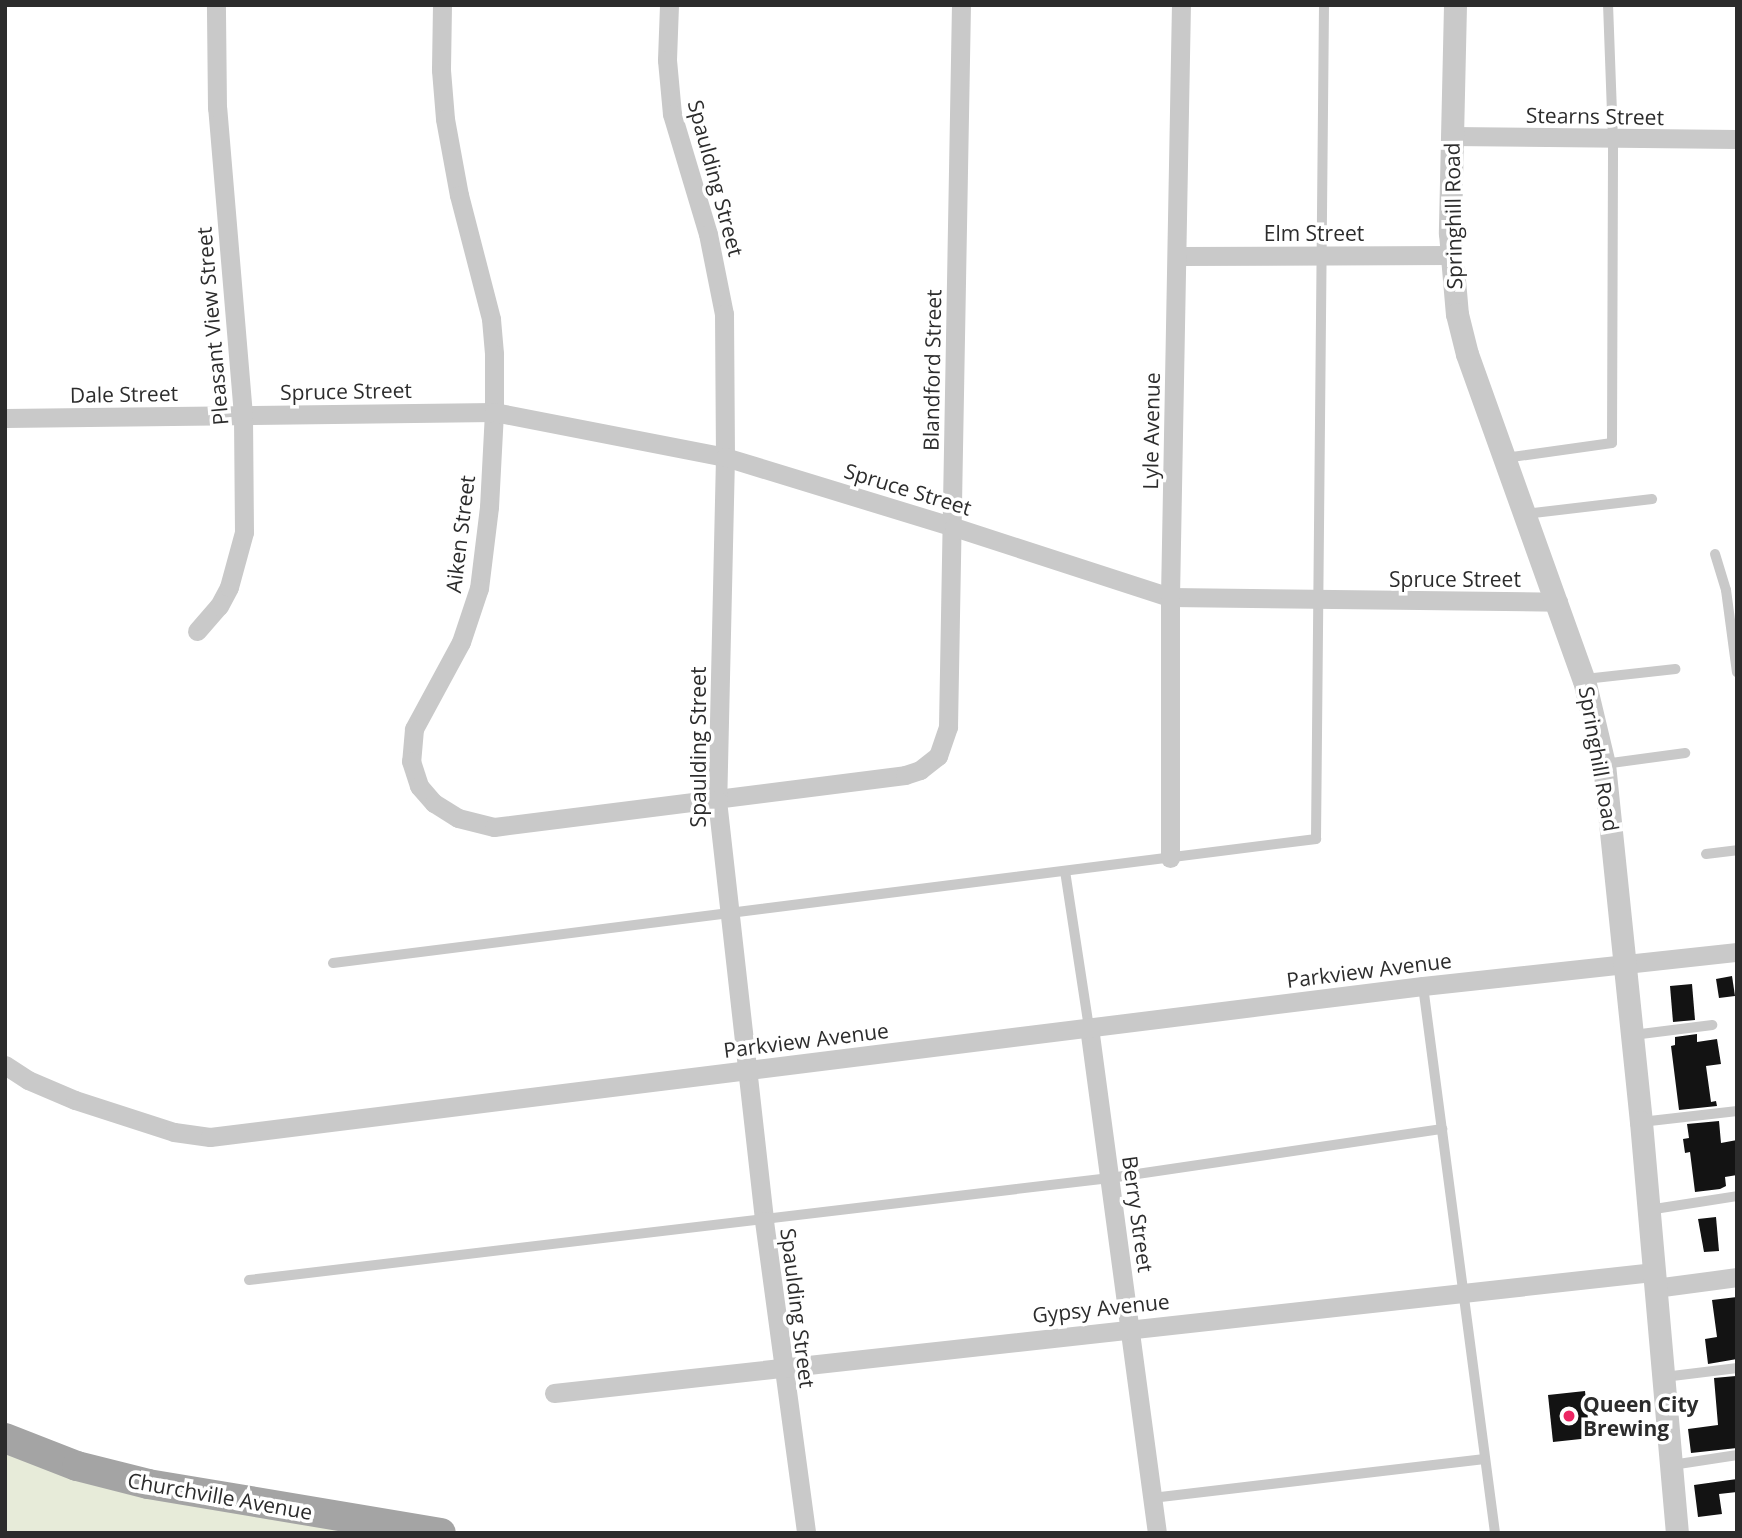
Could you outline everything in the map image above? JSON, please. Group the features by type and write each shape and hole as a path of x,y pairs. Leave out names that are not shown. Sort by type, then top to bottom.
{"main road":[{"name":"Churchville Avenue","path":"5,1438 77,1466 148,1484 441,1533"}],"street":[{"name":"Pleasant View Street","path":"197,631 219,606 239,556 243,532 243,415 217,108 216,5"},
{"name":"Aiken Street","path":"442,5 441,70 445,119 459,195 491,319 494,412 489,508 481,581 461,642 413,732 411,761 419,786 434,803 450,815 494,827 717,800"},
{"name":"Spaulding Street","path":"669,5 667,60 672,114 714,257 724,314 725,457 717,800 764,1221 806,1533"},
{"name":"Blandford Street","path":"717,800 905,775 920,770 938,756 948,727 954,527 961,5"},
{"name":"Lyle Avenue","path":"1170,858 1170,597 1181,5"},
{"name":"Springhill Road","path":"1455,5 1450,255 1459,324 1584,680 1604,764 1633,1035 1677,1533"},
{"name":"Stearns Street","path":"1452,136 1613,140 1737,139"},
{"name":"Elm Street","path":"1178,256 1450,255"},
{"name":"Spruce Street","path":"243,415 494,412 725,457 1170,597 1558,602"},
{"name":"Dale Street","path":"5,418 243,415"},
{"name":"Parkview Avenue","path":"5,1065 28,1080 75,1100 174,1132 210,1137 1423,986 1737,952"},
{"name":"Berry Street","path":"1089,1027 1157,1533"},
{"name":"Gypsy Avenue","path":"554,1393 1463,1291 1737,1277"}],"lane":[{"path":"333,963 1315,839 1324,5"},
{"path":"1505,458 1612,443 1613,140 1608,5"},
{"path":"1525,514 1652,499"},
{"path":"1715,554 1726,590 1737,672"},
{"path":"1584,680 1675,669"},
{"path":"1604,764 1685,753"},
{"path":"1706,854 1737,850"},
{"path":"1065,871 1089,1027"},
{"path":"1423,986 1495,1533"},
{"path":"1633,1035 1712,1025"},
{"path":"1641,1122 1737,1111"},
{"path":"249,1280 1110,1178 1442,1129"},
{"path":"1648,1210 1737,1196"},
{"path":"1663,1378 1737,1368"},
{"path":"1671,1465 1737,1455"},
{"path":"1152,1498 1485,1459"}],"green space":[{"path":"5,1444 365,1533 5,1533"}],"building":[{"path":"1732,976 1735,996 1719,998 1716,979"},
{"path":"1692,984 1695,1020 1673,1022 1670,986"},
{"path":"1697,1034 1697,1042 1717,1039 1721,1064 1706,1066 1711,1102 1716,1101 1717,1106 1679,1110 1671,1046 1675,1045 1675,1037"},
{"path":"1719,1121 1721,1143 1737,1140 1737,1175 1725,1177 1726,1186 1720,1189 1695,1192 1690,1152 1685,1153 1683,1139 1689,1138 1687,1124"},
{"path":"1716,1217 1719,1251 1704,1252 1698,1219"},
{"path":"1737,1297 1737,1359 1708,1364 1705,1339 1717,1337 1712,1300"},
{"path":"1736,1376 1737,1448 1691,1453 1688,1429 1718,1425 1714,1378"},
{"name":"Queen City Brewing","path":"1585,1391 1590,1438 1553,1442 1548,1395"},
{"path":"1737,1479 1737,1492 1719,1494 1722,1514 1698,1517 1694,1485"}],"place":[{"name":"Queen City Brewing","path":"1569,1416"}]}
